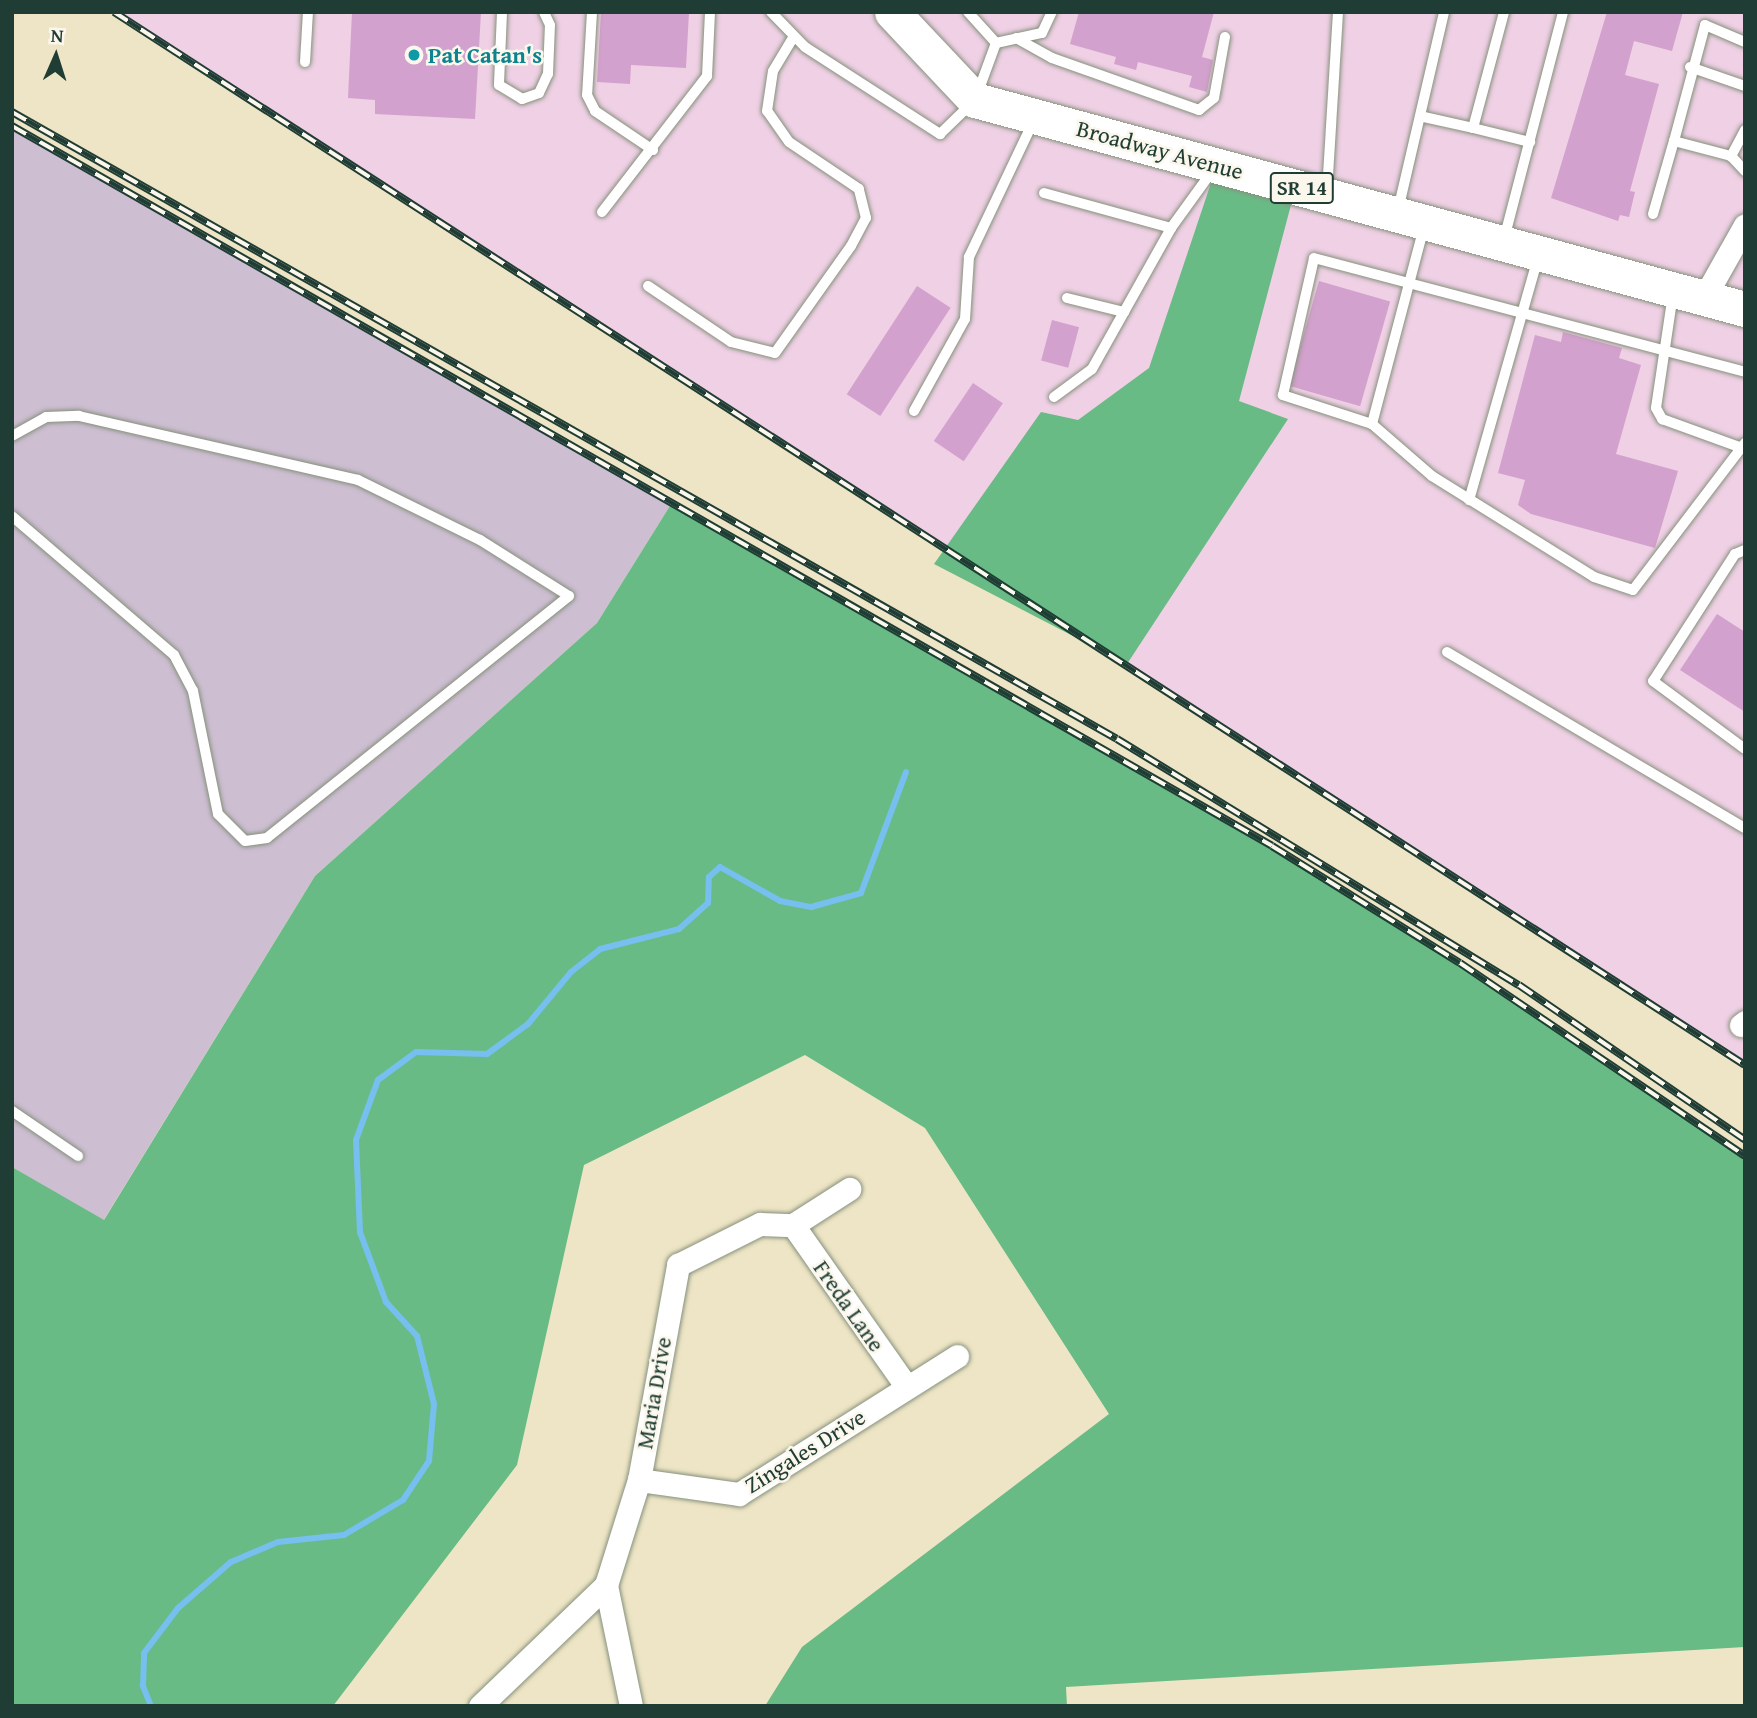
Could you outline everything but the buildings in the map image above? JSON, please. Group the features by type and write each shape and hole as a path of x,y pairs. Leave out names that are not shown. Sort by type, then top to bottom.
{"main road":[{"path":"892,12 975,100"},
{"name":"Broadway Avenue","path":"975,100 1745,309"}],"street":[{"path":"1690,292 1745,225"},
{"path":"793,1225 849,1189"},
{"name":"Maria Drive","path":"631,1706 606,1585 639,1480 678,1265 760,1224 793,1225"},
{"name":"Freda Lane","path":"793,1225 906,1386"},
{"name":"Zingales Drive","path":"639,1480 739,1494 957,1356"},
{"path":"480,1706 606,1585"}],"lane":[{"path":"305,62 308,12"},
{"path":"502,12 499,85 522,99 539,93 548,74 550,25 544,12"},
{"path":"592,12 587,94 595,111 653,150"},
{"path":"602,212 653,150 707,76 710,12"},
{"path":"771,12 793,38 940,134 975,100 996,43"},
{"path":"968,12 996,43"},
{"path":"996,43 1042,33 1049,17 1037,12"},
{"path":"1327,194 1338,12"},
{"path":"1372,424 1410,280 1411,217 1424,117 1444,12"},
{"path":"1474,128 1504,12"},
{"path":"1503,242 1563,12"},
{"path":"1653,214 1675,141 1690,66 1705,25 1745,42"},
{"path":"1016,38 1052,58 1199,110 1214,98 1225,37"},
{"path":"648,286 731,342 775,353 851,246 866,218 859,189 789,142 767,111 773,71 793,38"},
{"path":"1690,66 1745,86"},
{"path":"914,411 965,319 969,257 1035,116"},
{"path":"1424,117 1530,142"},
{"path":"1731,156 1745,130"},
{"path":"1675,141 1731,156 1745,171"},
{"path":"1054,397 1092,369 1171,228 1217,165"},
{"path":"1044,193 1171,228"},
{"path":"1469,499 1526,310 1540,252"},
{"path":"1690,292 1661,347 1656,408 1661,419 1744,447 1633,590 1594,577 1469,499 1372,424 1283,395 1314,258 1322,257 1526,310 1661,347 1745,372"},
{"path":"1067,298 1124,312"},
{"path":"12,436 46,418 79,416 358,480 480,540 569,596 267,838 245,841 218,814 193,691 174,655 12,516"},
{"path":"1745,550 1735,554 1653,681 1745,750"},
{"path":"1447,652 1745,828"},
{"path":"12,1111 78,1156"}],"shaded area":[{"path":"113,12 1745,12 1745,1067"},
{"path":"12,126 673,501 597,623 315,876 103,1221 12,1167"}],"green space":[{"path":"1217,165 1296,186 1239,401 1288,419 1127,664 934,564 1041,412 1078,420 1149,368"},
{"path":"673,501 1272,846 1460,963 1745,1156 1745,1647 1066,1687 1067,1706 765,1706 802,1647 1109,1414 925,1128 805,1055 584,1165 517,1465 333,1706 12,1706 12,1167 104,1220 315,876 597,623"}],"waterway":[{"path":"151,1706 143,1686 144,1653 178,1608 231,1562 278,1542 344,1535 403,1500 429,1461 434,1404 417,1336 386,1302 360,1232 356,1140 378,1080 416,1052 487,1054 528,1024 571,972 600,949 679,929 708,903 709,877 720,867 780,901 811,907 861,893 906,772"}],"railway":[{"path":"114,12 1745,1065"},
{"path":"12,112 1117,739 1519,985 1745,1140"},
{"path":"12,126 1272,846 1460,963 1745,1156"}],"place":[{"name":"Pat Catan's","path":"414,55"}]}
